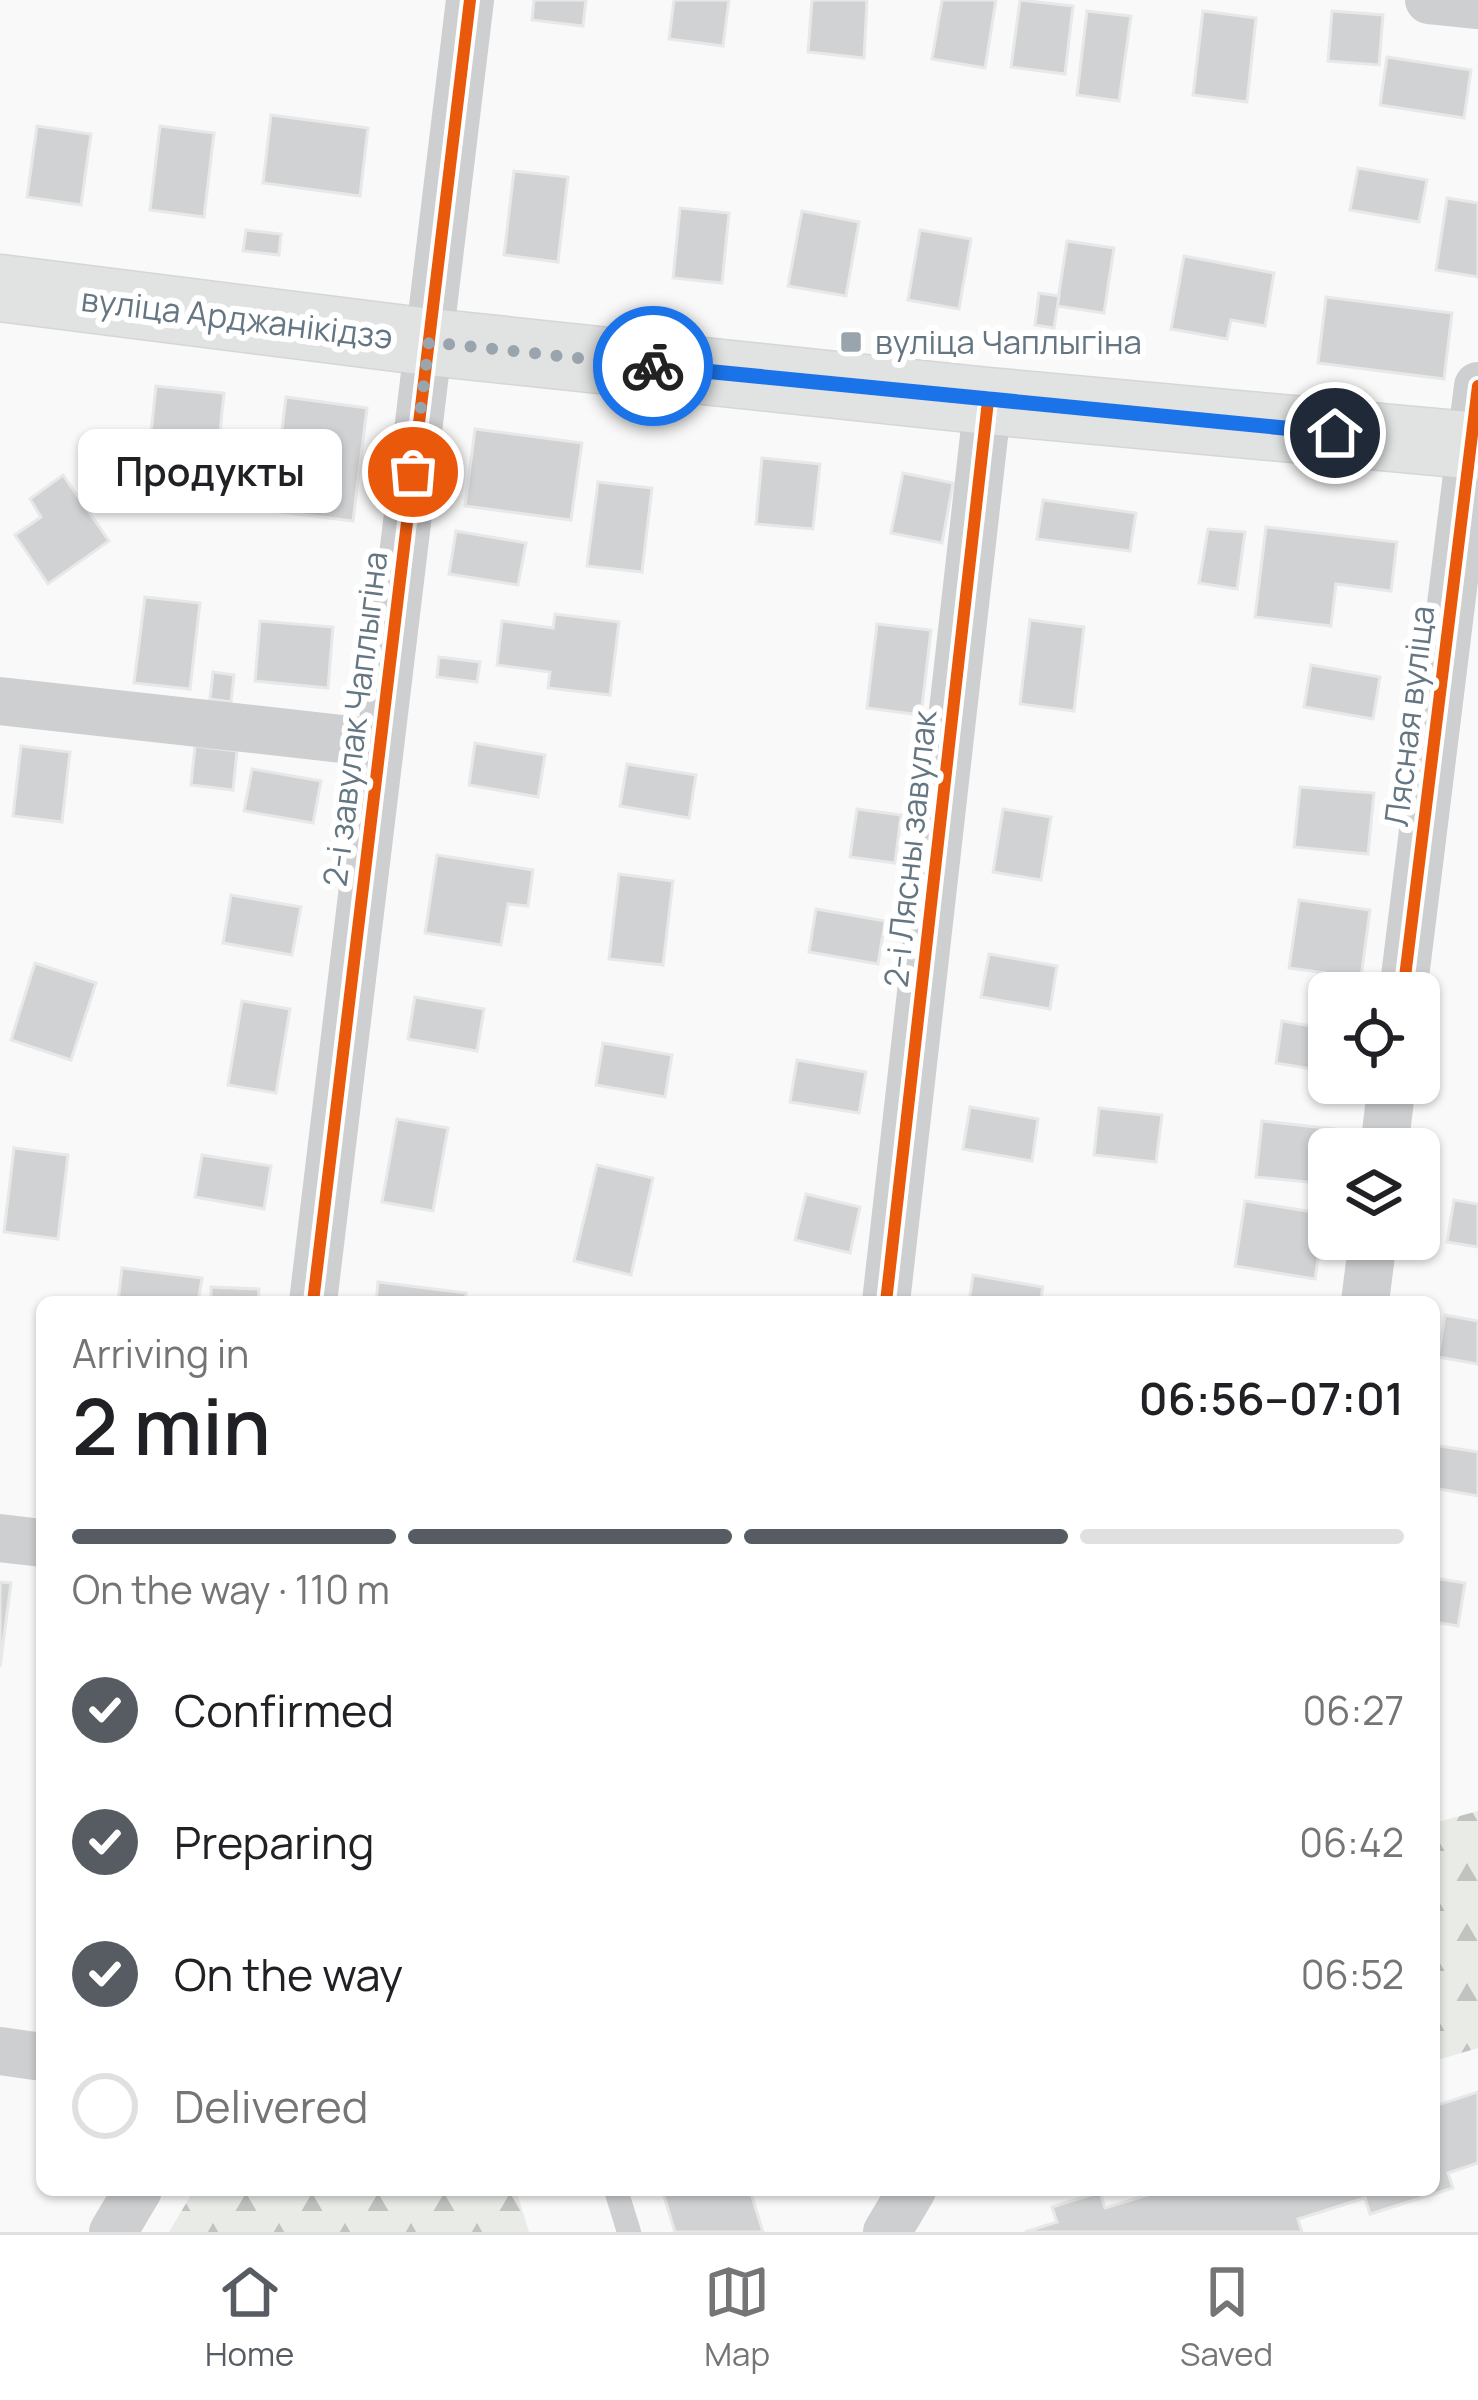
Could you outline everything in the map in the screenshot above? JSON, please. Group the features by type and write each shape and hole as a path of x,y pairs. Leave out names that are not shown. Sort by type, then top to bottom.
{"main road":[{"name":"вуліца Арджанікідзэ","path":"0,288 429,342 988,401 1475,426"}],"street":[{"name":"2-і завулак Чаплыгіна","path":"314,1296 470,0"},
{"path":"1429,0 1478,4"},
{"name":"2-і Лясны завулак","path":"887,1296 988,401"},
{"name":"Лясная вуліца","path":"1405,972 1475,426"},
{"path":"0,701 378,743"},
{"path":"1366,1296 1370,1260"},
{"path":"0,1538 36,1542"},
{"path":"0,2050 36,2056"},
{"path":"112,2232 134,2196"},
{"path":"886,2232 908,2196"}],"lane":[{"path":"618,2196 629,2232"}],"green space":[{"path":"1478,1811 1478,2048 1440,2059 1440,1821"},
{"path":"190,2196 518,2196 529,2232 169,2232"}],"building":[{"path":"534,0 586,0 583,26 532,20"},
{"path":"674,0 729,0 723,46 669,39"},
{"path":"812,0 867,0 864,58 808,52"},
{"path":"942,0 996,0 985,68 932,59"},
{"path":"1020,0 1073,6 1065,74 1011,67"},
{"path":"1087,11 1131,16 1119,101 1077,95"},
{"path":"1203,11 1256,18 1247,102 1193,95"},
{"path":"1332,11 1383,15 1379,65 1328,61"},
{"path":"1387,57 1471,70 1464,118 1380,105"},
{"path":"271,115 368,128 360,196 263,183"},
{"path":"37,126 91,134 81,205 27,197"},
{"path":"160,126 214,133 204,217 150,210"},
{"path":"1358,168 1427,180 1419,222 1350,210"},
{"path":"514,171 568,177 558,262 504,255"},
{"path":"1447,198 1478,203 1478,277 1436,270"},
{"path":"680,208 729,213 722,283 673,278"},
{"path":"802,211 859,222 846,296 788,286"},
{"path":"246,230 281,234 279,255 243,251"},
{"path":"920,230 971,239 959,309 908,300"},
{"path":"1067,241 1114,248 1104,313 1057,306"},
{"path":"1184,256 1274,273 1265,326 1231,320 1227,339 1171,329"},
{"path":"1039,293 1059,296 1054,328 1035,325"},
{"path":"1326,297 1452,313 1444,379 1318,363"},
{"path":"156,386 224,393 215,479 147,471"},
{"path":"286,397 367,408 353,521 272,511"},
{"path":"475,429 582,443 571,520 465,506"},
{"path":"762,458 820,464 813,529 756,524"},
{"path":"903,473 953,483 942,543 891,533"},
{"path":"63,475 109,541 48,584 15,535 41,517 30,499"},
{"path":"598,482 652,488 642,572 587,566"},
{"path":"1043,500 1136,513 1130,551 1037,539"},
{"path":"1266,527 1397,542 1391,591 1336,584 1331,626 1255,617"},
{"path":"1208,529 1245,532 1237,589 1199,583"},
{"path":"456,531 526,543 518,585 449,574"},
{"path":"145,597 200,603 190,689 134,683"},
{"path":"555,614 619,622 610,695 548,688 550,672 497,665 502,621 553,628"},
{"path":"1030,620 1084,627 1074,711 1020,704"},
{"path":"260,621 333,627 328,688 255,681"},
{"path":"877,624 931,630 921,715 867,708"},
{"path":"439,657 480,662 477,682 437,677"},
{"path":"1311,665 1380,677 1373,719 1304,707"},
{"path":"213,672 234,675 231,702 210,699"},
{"path":"475,743 545,755 538,797 469,785"},
{"path":"21,746 70,752 62,822 13,816"},
{"path":"195,746 237,751 233,790 191,785"},
{"path":"627,764 696,775 689,818 620,806"},
{"path":"252,769 321,781 313,823 244,811"},
{"path":"1300,787 1374,793 1368,854 1294,847"},
{"path":"857,809 901,815 895,863 850,857"},
{"path":"1003,809 1051,817 1041,880 993,872"},
{"path":"437,855 533,870 528,906 508,904 501,945 425,933"},
{"path":"619,874 673,881 663,965 609,959"},
{"path":"231,895 301,907 292,955 223,943"},
{"path":"1299,900 1370,910 1362,972 1289,968"},
{"path":"816,909 885,921 878,964 809,952"},
{"path":"989,954 1057,966 1050,1009 981,997"},
{"path":"35,963 96,983 71,1060 11,1040"},
{"path":"415,997 484,1009 477,1051 408,1039"},
{"path":"242,1001 290,1009 276,1093 228,1085"},
{"path":"1282,1021 1308,1025 1308,1068 1276,1063"},
{"path":"603,1043 672,1055 665,1097 596,1085"},
{"path":"797,1060 866,1072 859,1113 790,1102"},
{"path":"970,1107 1038,1119 1032,1161 963,1149"},
{"path":"1099,1108 1162,1115 1156,1162 1094,1155"},
{"path":"397,1119 448,1128 433,1211 382,1202"},
{"path":"1262,1121 1326,1128 1308,1128 1308,1182 1256,1177"},
{"path":"14,1148 68,1155 58,1239 4,1232"},
{"path":"202,1155 271,1166 264,1209 195,1197"},
{"path":"597,1165 653,1178 631,1275 574,1261"},
{"path":"806,1194 860,1207 850,1253 795,1240"},
{"path":"1454,1200 1478,1204 1478,1247 1447,1242"},
{"path":"1245,1201 1308,1211 1308,1260 1318,1260 1315,1279 1235,1266"},
{"path":"122,1268 202,1278 199,1296 119,1296"},
{"path":"973,1275 1043,1287 1041,1296 970,1296"},
{"path":"378,1282 466,1293 466,1296 377,1296"},
{"path":"211,1287 259,1289 258,1296 211,1296"},
{"path":"1445,1315 1478,1321 1478,1364 1440,1357"},
{"path":"1440,1446 1478,1452 1478,1496 1440,1489"},
{"path":"1440,1579 1465,1583 1458,1626 1440,1623"},
{"path":"0,1582 11,1583 0,1667"},
{"path":"1478,2092 1478,2163 1448,2173 1453,2188 1440,2192 1440,2104"},
{"path":"664,2196 752,2196 763,2232 675,2232"},
{"path":"1087,2196 1101,2196 1105,2208 1144,2196 1427,2196 1370,2214 1365,2198 1298,2219 1302,2232 1025,2232 1057,2222 1052,2207"}],"cycle path":[{"path":"314,1296 470,0"},
{"path":"1406,972 1478,386"},
{"path":"887,1296 988,401"}],"way so far":[{"path":"413,472 429,342 653,366"}],"place":[{"name":"вуліца Чаплыгіна","path":"851,342"},
{"name":"Продукты","path":"413,472"}],"route":[{"path":"653,366 1335,433"}]}
